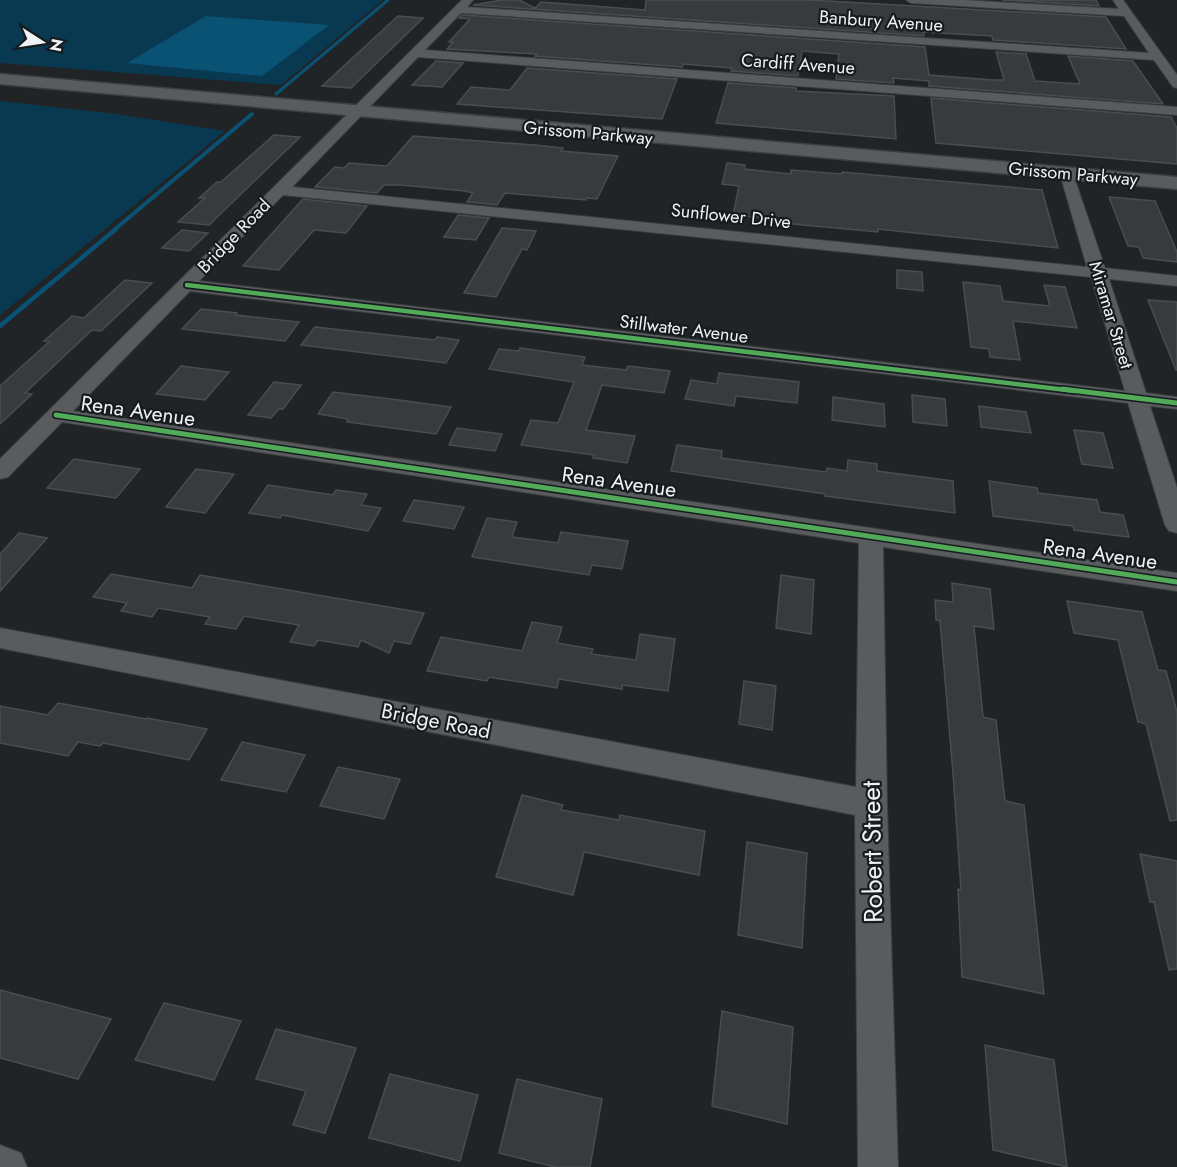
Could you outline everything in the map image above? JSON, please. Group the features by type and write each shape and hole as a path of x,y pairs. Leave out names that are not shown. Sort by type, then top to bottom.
{"main road":[{"name":"Grissom Parkway","path":"0,78 356,112 1177,183"}],"street":[{"name":"Bridge Road","path":"0,472 468,0"},
{"path":"911,0 1127,13"},
{"path":"1118,0 1177,84"},
{"name":"Banbury Avenue","path":"458,10 1158,57"},
{"name":"Cardiff Avenue","path":"416,53 1177,111"},
{"name":"Miramar Street","path":"1067,174 1177,525"},
{"name":"Sunflower Drive","path":"280,190 1177,281"},
{"name":"Stillwater Avenue","path":"187,285 1177,403"},
{"name":"Rena Avenue","path":"56,415 1177,582"},
{"name":"Robert Street","path":"871,537 871,804 878,1167"},
{"name":"Bridge Road","path":"0,638 871,804"},
{"path":"0,1165 7,1167"}],"shaded area":[{"path":"0,0 383,0 281,85 0,63"},
{"path":"206,16 329,25 262,76 127,63"},
{"path":"0,101 116,114 225,131 0,315"}],"building":[{"path":"502,0 519,0 535,8 541,2 645,10 646,0 810,0 1106,17 1126,49 993,40 992,36 923,32 924,36 473,5"},
{"path":"1002,0 1096,0 1099,6"},
{"path":"462,15 925,47 929,75 993,80 1004,80 996,52 1026,54 1035,81 1080,84 1068,56 1133,61 1163,104 929,86 929,81 893,78 894,83 836,79 839,54 802,51 798,76 731,71 732,68 683,64 682,67 535,56 537,54 447,49 453,42 449,42 470,19 459,18"},
{"path":"398,16 423,18 351,88 322,86"},
{"path":"436,61 463,63 442,87 412,85"},
{"path":"527,68 677,79 662,119 457,104 471,87 510,90"},
{"path":"728,83 796,88 796,91 894,96 896,139 716,123"},
{"path":"931,98 1171,117 1177,128 1177,164 936,143"},
{"path":"274,135 300,137 209,225 178,222 205,198 199,198 217,182 221,182"},
{"path":"413,136 535,145 563,148 561,151 618,156 597,199 505,193 497,205 467,202 473,193 465,191 384,185 377,193 315,187 335,167 344,168 349,163 387,166"},
{"path":"727,163 745,165 744,169 791,174 791,170 842,174 842,172 1042,190 1058,248 878,229 878,232 803,225 786,223 786,220 733,215 739,186 722,184"},
{"path":"1109,197 1155,201 1177,252 1177,262 1143,258 1139,247 1128,246"},
{"path":"303,199 367,206 346,233 314,230 279,270 243,266"},
{"path":"458,215 489,218 476,240 444,237"},
{"path":"502,228 536,231 527,250 522,249 496,297 464,293"},
{"path":"182,230 208,233 189,251 162,248"},
{"path":"897,270 922,272 923,291 897,288"},
{"path":"125,280 152,283 101,331 92,330 25,393 32,394 0,424 0,386 49,342 44,341 72,316 84,318"},
{"path":"963,282 1000,286 1003,301 1050,306 1044,285 1065,287 1077,328 1013,321 1020,360 990,357 989,349 971,347"},
{"path":"1148,300 1177,302 1177,370 1176,370"},
{"path":"201,309 299,322 285,341 182,329"},
{"path":"315,327 435,340 437,337 459,340 446,363 301,345"},
{"path":"520,348 585,357 582,365 626,370 628,366 670,371 664,393 602,385 586,430 635,436 627,463 593,458 594,455 521,445 531,420 558,423 574,382 489,369 499,349 519,351"},
{"path":"181,366 229,372 205,400 156,394"},
{"path":"719,373 799,382 797,403 736,396 734,406 685,399 691,380 717,384"},
{"path":"274,382 301,385 283,409 279,409 271,418 248,415"},
{"path":"333,392 451,407 436,434 347,422 348,419 318,414"},
{"path":"912,395 945,399 947,426 913,422"},
{"path":"833,397 884,404 885,427 832,420"},
{"path":"979,406 1026,412 1031,433 981,427"},
{"path":"457,428 502,434 495,451 449,445"},
{"path":"1074,430 1103,433 1113,468 1082,464"},
{"path":"677,445 722,451 721,458 826,472 827,468 847,471 848,460 877,464 877,471 953,481 955,513 825,496 825,494 671,471"},
{"path":"74,459 140,469 116,498 47,488"},
{"path":"196,469 234,474 205,513 166,507"},
{"path":"989,481 1037,488 1038,493 1097,500 1100,512 1123,515 1129,537 1074,530 1073,526 993,516"},
{"path":"268,485 333,495 336,490 367,494 361,505 381,508 368,531 282,515 280,518 249,513"},
{"path":"414,500 464,507 454,529 403,521"},
{"path":"487,518 517,522 512,537 558,543 561,532 628,541 622,569 592,565 589,575 472,557"},
{"path":"19,533 47,538 0,591 0,554"},
{"path":"111,574 192,588 200,575 424,613 410,644 394,641 389,653 361,640 358,647 318,640 314,646 290,642 299,625 244,616 236,629 205,624 210,617 158,608 152,617 121,611 127,603 93,597"},
{"path":"781,575 814,580 811,634 776,628"},
{"path":"952,583 990,589 994,629 974,626 983,717 996,720 1005,801 1024,805 1044,994 962,977 958,889 961,890 953,773 940,621 936,620 935,600 953,602"},
{"path":"1067,601 1142,612 1158,670 1166,671 1177,712 1177,820 1170,821 1146,724 1138,722 1118,640 1074,633"},
{"path":"532,622 562,627 557,643 593,649 591,654 636,660 640,634 675,639 668,691 622,685 622,689 559,679 557,688 489,677 487,681 427,671 441,637 522,651"},
{"path":"744,681 776,686 772,730 739,724"},
{"path":"58,703 207,729 189,760 103,743 100,746 78,742 68,756 0,743 0,706 48,715"},
{"path":"242,742 305,755 286,792 221,780"},
{"path":"338,767 400,779 384,819 320,806"},
{"path":"522,795 563,805 561,810 619,820 620,815 705,831 699,875 584,852 573,895 496,877"},
{"path":"747,842 807,853 802,948 738,935"},
{"path":"1140,854 1177,861 1177,969 1169,970 1154,902 1150,902"},
{"path":"0,990 111,1019 78,1079 0,1058"},
{"path":"164,1003 241,1021 214,1080 135,1060"},
{"path":"722,1011 793,1027 787,1124 712,1106"},
{"path":"276,1029 356,1048 325,1133 293,1125 306,1091 256,1079"},
{"path":"985,1045 1054,1060 1067,1167 993,1150"},
{"path":"390,1074 478,1095 460,1161 369,1138"},
{"path":"517,1079 602,1099 590,1167 555,1167 499,1153"}],"waterway":[{"path":"276,94 388,0"},
{"path":"114,230 252,114"},
{"path":"0,326 116,229"}],"cycle path":[{"path":"187,285 1177,403"},
{"path":"56,415 1177,582"}]}
